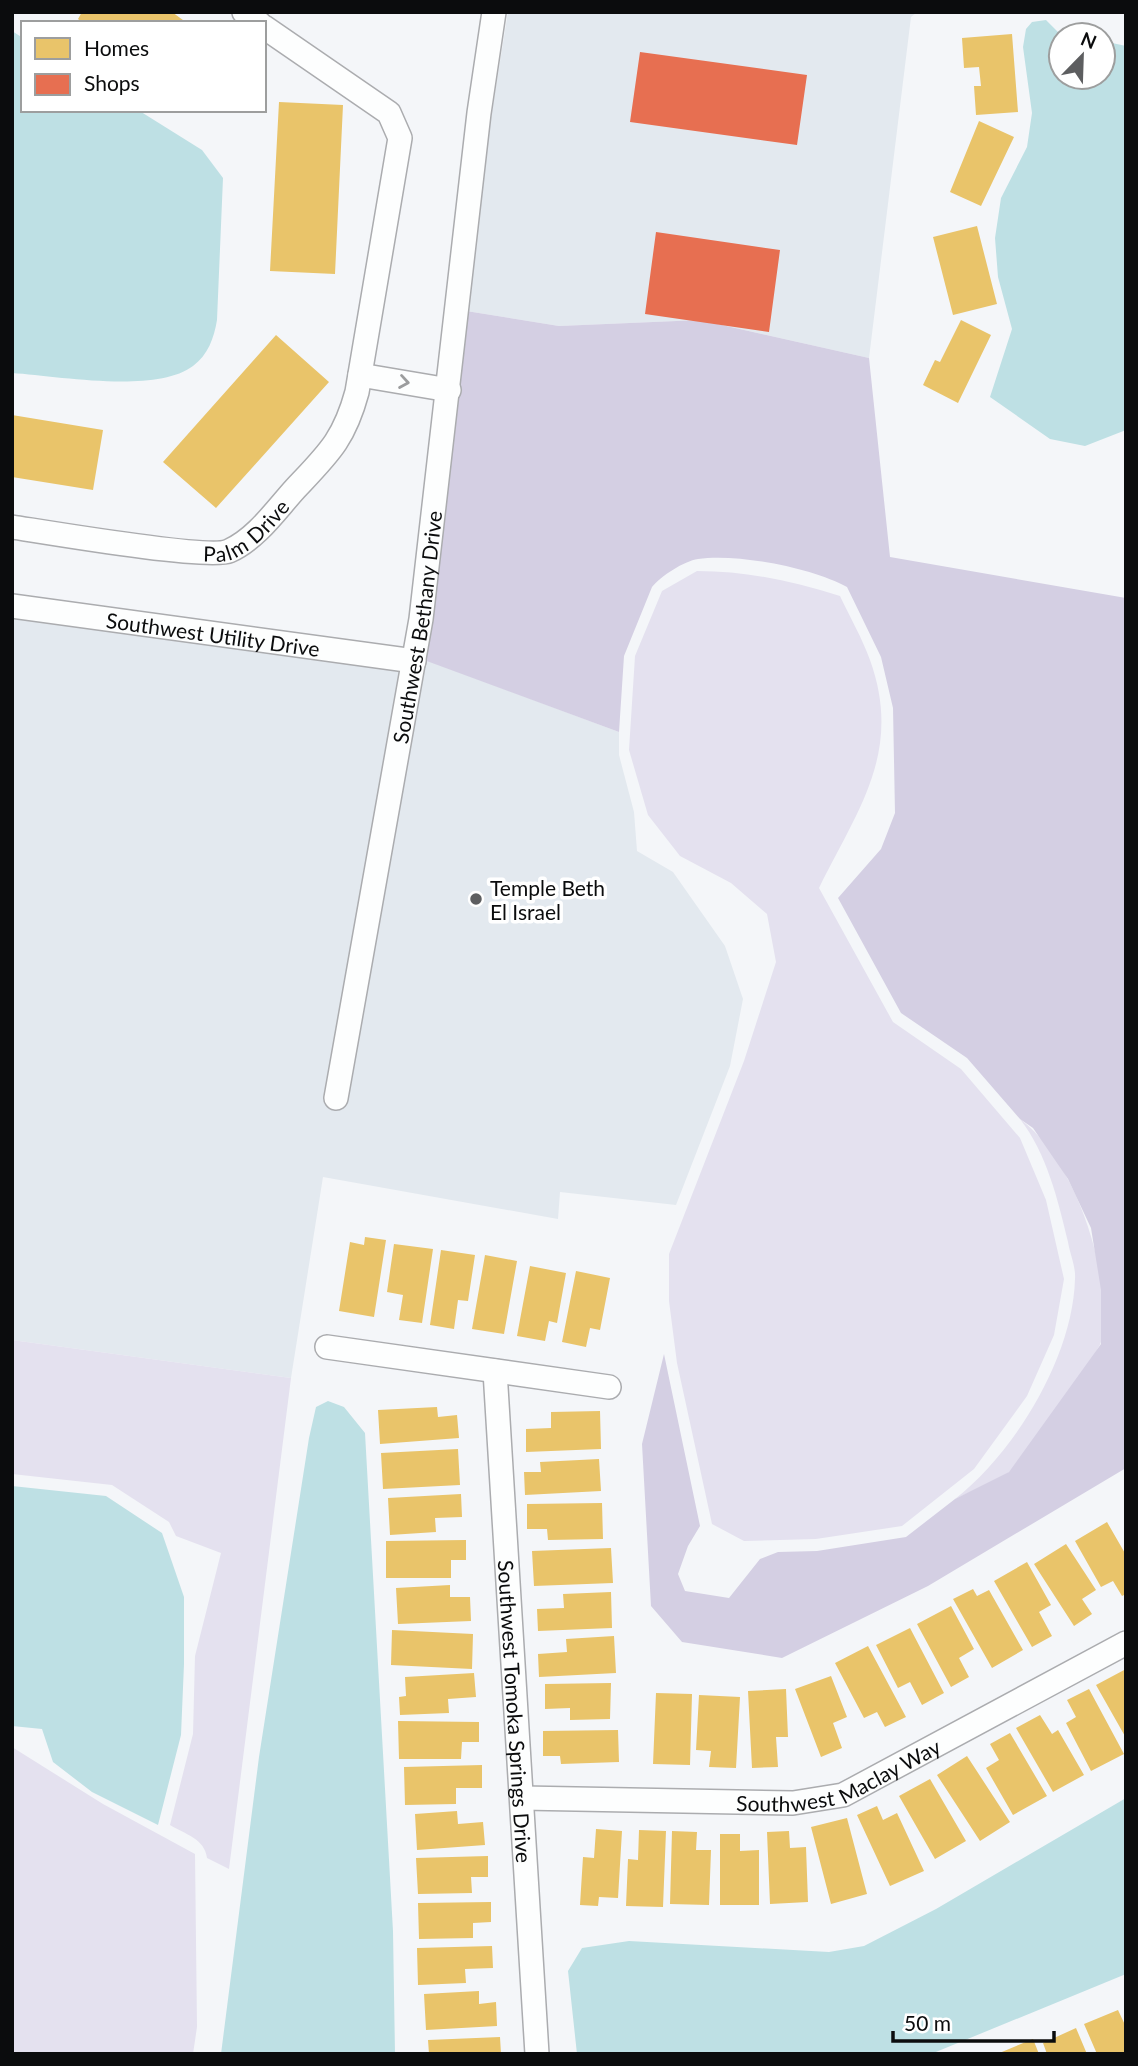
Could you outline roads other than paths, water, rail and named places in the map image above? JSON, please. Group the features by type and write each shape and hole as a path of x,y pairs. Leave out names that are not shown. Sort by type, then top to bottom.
{"street":[{"name":"Southwest Bethany Drive","path":"336,1098 414,661 494,12"},
{"name":"Southwest Bethany Drive","path":"477,155 510,12"},
{"name":"Palm Drive","path":"12,527 194,552 227,552 250,538 326,457 348,426 360,375 400,138 389,113 266,28"},
{"path":"360,375 449,390"},
{"name":"Southwest Utility Drive","path":"12,606 414,661"},
{"path":"327,1347 609,1387"},
{"name":"Southwest Tomoka Springs Drive","path":"495,1371 537,2054"},
{"name":"Southwest Maclay Way","path":"522,1798 793,1803 843,1795 1126,1643"}],"water":[{"path":"1047,21 1047,91 1117,91 1117,44 1126,46 1126,430 1085,446 1050,439 990,397 1012,329 998,277 995,238 1001,198 1027,147 1032,113 1023,47 1026,29 1032,22"},
{"path":"12,31 21,37 21,112 141,112 202,150 223,178 217,320 210,346 203,357 193,366 176,374 156,379 106,381 12,373"},
{"path":"328,1401 344,1407 365,1433 393,1931 395,2054 221,2054 259,1757 309,1438 316,1407"},
{"path":"12,1486 106,1496 162,1533 184,1597 184,1664 181,1735 158,1825 92,1792 53,1762 42,1729 12,1726"},
{"path":"1126,1798 1126,1974 931,2054 577,2054 568,1971 582,1948 629,1941 829,1952 864,1946 936,1909"}],"place":[{"name":"Temple Beth El Israel","path":"476,899"}]}
